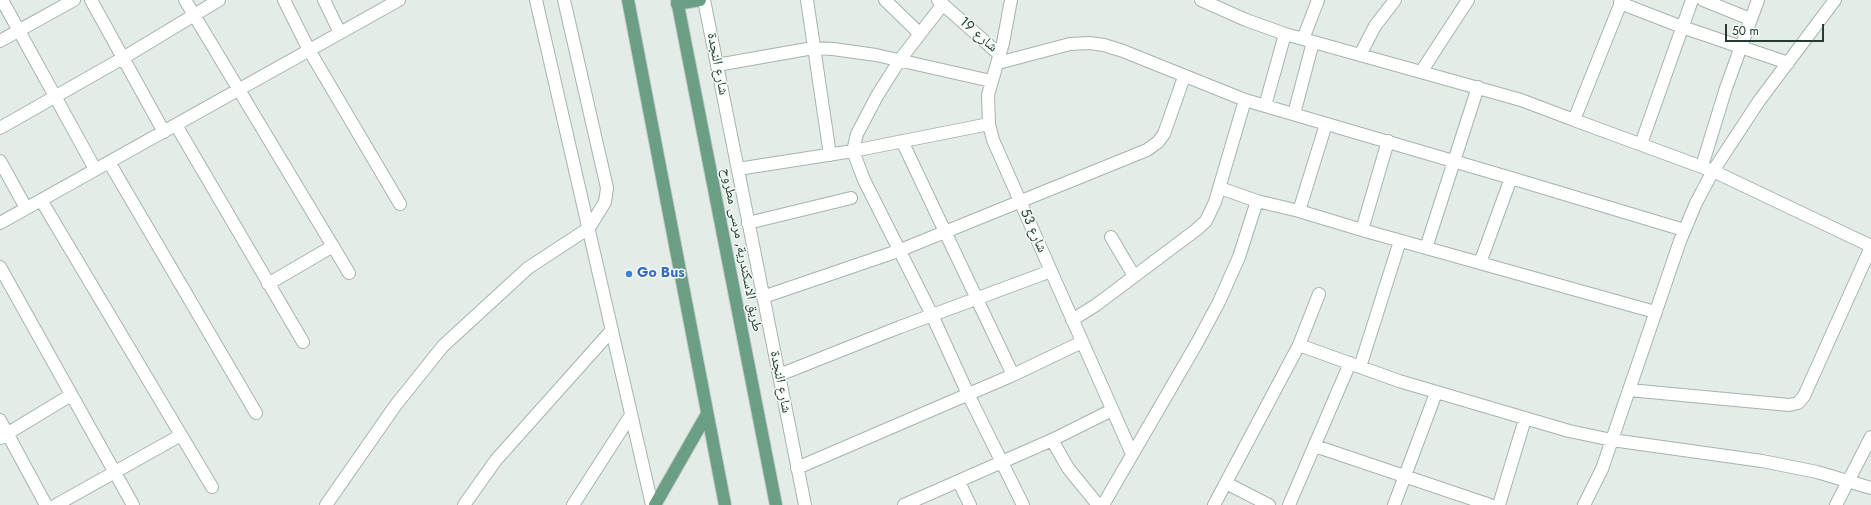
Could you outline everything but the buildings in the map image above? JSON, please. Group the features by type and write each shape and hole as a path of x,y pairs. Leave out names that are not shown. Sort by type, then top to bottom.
{"main road":[{"path":"628,0 725,505"},
{"path":"677,2 700,0"},
{"name":"طريق الاسكندرية, مرسى مطروح","path":"677,2 776,505"},
{"path":"653,505 707,414"}],"street":[{"path":"2,0 95,169"},
{"path":"0,42 74,0"},
{"path":"92,0 164,132"},
{"path":"185,0 240,88 349,273"},
{"path":"0,128 123,58 219,0"},
{"path":"284,0 309,50 400,204"},
{"path":"324,0 340,33"},
{"path":"0,223 95,169 176,126 240,88 398,0"},
{"path":"536,0 653,505"},
{"path":"326,505 395,406 443,346 528,268 589,228 605,202 607,188 564,0"},
{"name":"شارع النجدة","path":"704,0 805,505"},
{"path":"807,0 830,154"},
{"path":"885,0 920,34"},
{"name":"شارع 53","path":"1011,0 999,59 991,81 988,95 989,124 993,140 1132,454"},
{"path":"1201,0 1218,3 1246,20 1285,34 1521,100 1708,168 1871,246 1804,396 1798,403 1788,405 1629,390"},
{"path":"1294,114 1308,40 1318,0"},
{"path":"1360,55 1375,26 1395,0"},
{"path":"1421,72 1468,0"},
{"path":"1641,144 1692,0"},
{"path":"1703,0 1750,19"},
{"path":"1584,505 1599,476 1684,230 1708,168 1741,47 1758,0"},
{"path":"1708,168 1835,0"},
{"path":"940,2 920,34 899,61 866,116 857,134 853,151 864,180 898,251 932,315 968,394 1023,505"},
{"name":"شارع 19","path":"940,2 999,59"},
{"path":"1574,120 1621,2 1682,27 1788,63"},
{"path":"1265,106 1285,34"},
{"path":"999,59 1070,44 1089,43 1123,51 1184,77 1245,100 1388,141 1684,230"},
{"path":"717,65 813,48 853,51 991,81"},
{"path":"763,297 898,251 1147,150 1158,142 1164,134 1184,77"},
{"path":"1426,248 1478,87"},
{"path":"1072,320 1134,276 1206,221 1220,188 1245,100"},
{"path":"738,169 853,151 989,124"},
{"path":"1299,211 1326,124"},
{"path":"176,126 303,342"},
{"path":"902,141 1013,375"},
{"path":"1362,230 1388,141"},
{"path":"0,162 26,208"},
{"path":"109,162 256,413"},
{"path":"1480,263 1511,178"},
{"path":"1220,188 1257,201 1299,211 1400,241 1655,312"},
{"path":"748,222 851,198"},
{"path":"41,200 212,487"},
{"path":"1103,505 1197,343 1219,302 1239,258 1257,201"},
{"path":"1111,237 1134,276"},
{"path":"1289,505 1315,446 1355,365 1400,241"},
{"path":"268,284 333,246"},
{"path":"0,267 133,505"},
{"path":"779,375 932,315 1051,271"},
{"path":"1214,505 1299,345 1320,294"},
{"path":"464,505 496,460 612,330"},
{"path":"798,468 1013,375 1082,342"},
{"path":"1299,345 1436,393 1525,419 1612,440 1762,461 1850,480 1871,488"},
{"path":"1394,505 1436,393"},
{"path":"4,435 71,395"},
{"path":"904,505 1002,463 1112,410"},
{"path":"573,505 631,415"},
{"path":"1499,505 1525,419"},
{"path":"0,420 4,435 46,505"},
{"path":"56,505 181,435"},
{"path":"1836,505 1871,438"},
{"path":"1052,440 1068,468 1098,505"},
{"path":"1315,446 1490,505"},
{"path":"959,482 970,505"},
{"path":"1226,483 1269,505"}],"place":[{"name":"Go Bus","path":"629,274"}]}
